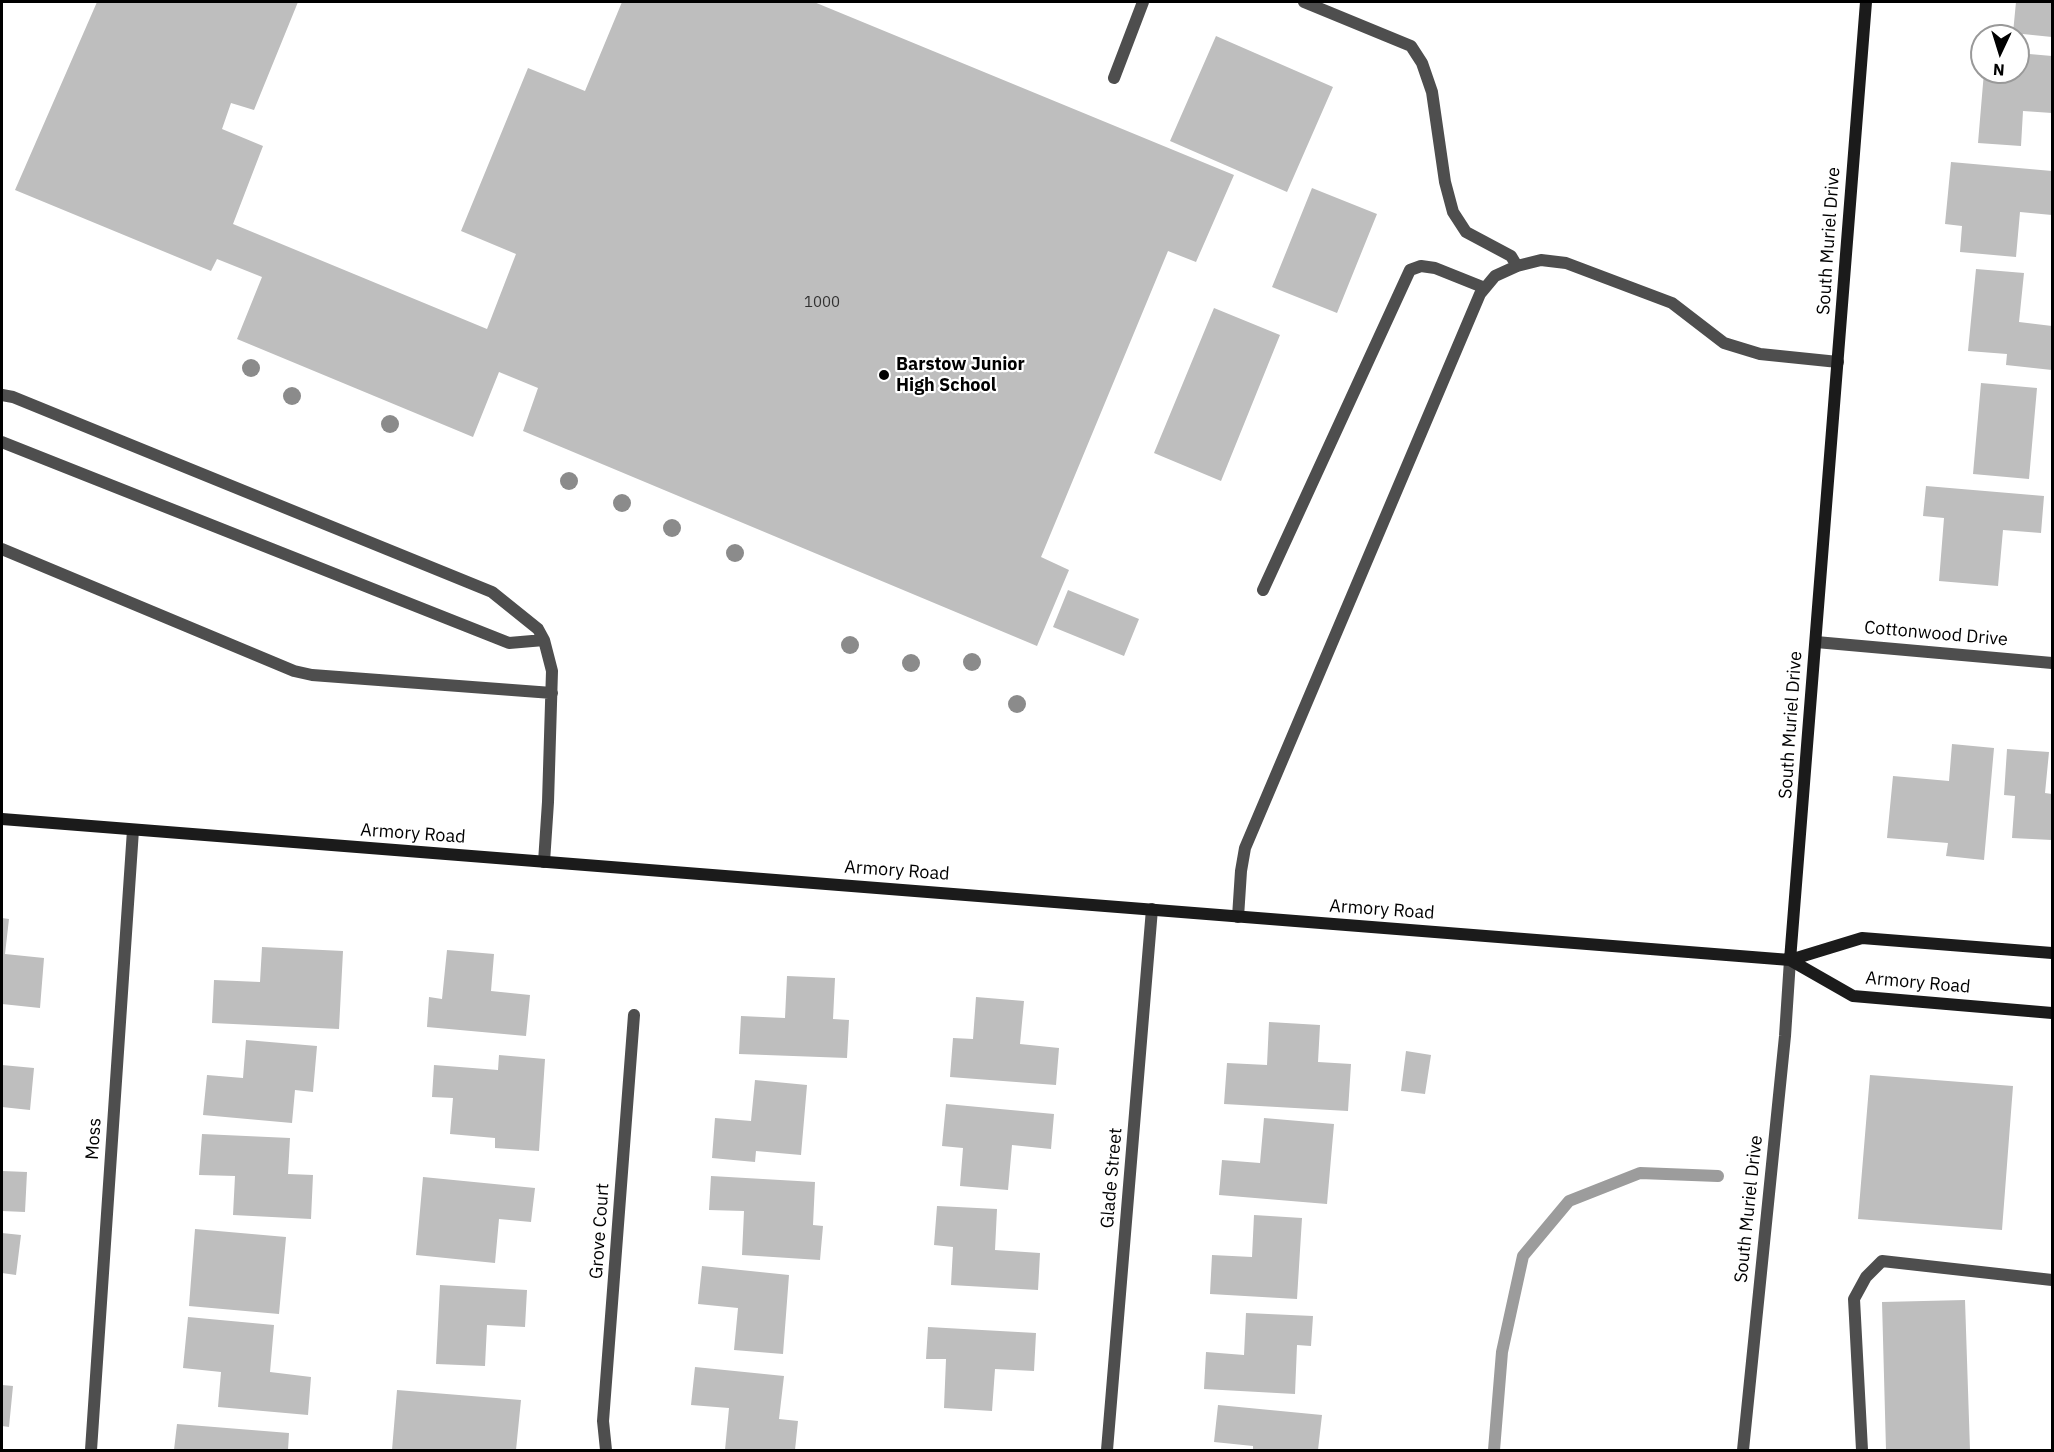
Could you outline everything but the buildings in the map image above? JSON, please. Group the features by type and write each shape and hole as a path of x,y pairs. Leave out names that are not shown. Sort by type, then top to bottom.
{"main road":[{"name":"South Muriel Drive","path":"1791,960 1866,2"},
{"name":"Armory Road","path":"2,819 1791,960 1862,938 2052,953"},
{"name":"Armory Road","path":"1791,960 1853,996 2052,1013"}],"street":[{"path":"1114,78 1143,2"},
{"path":"1304,2 1411,46 1422,63 1432,92 1445,182 1453,212 1466,232 1511,255 1517,266"},
{"path":"1238,917 1245,848 1480,294 1495,276 1517,266 1541,260 1566,263 1672,303 1724,343 1760,354 1838,362"},
{"path":"1263,590 1410,270 1421,266 1435,268 1485,288"},
{"path":"2,395 492,592 538,629 544,640 552,671 544,862"},
{"path":"2,442 509,643 544,640"},
{"path":"2,549 294,671 312,675 552,693"},
{"name":"Cottonwood Drive","path":"1816,642 2052,663"},
{"name":"Moss","path":"92,1450 133,830"},
{"name":"Glade Street","path":"1107,1450 1152,909"},
{"name":"South Muriel Drive","path":"1743,1450 1791,960"},
{"name":"Grove Court","path":"606,1450 603,1421 634,1015"},
{"path":"1862,1450 1854,1299 1866,1277 1882,1261 2052,1280"}],"waterway":[{"path":"1494,1450 1502,1352 1523,1256 1569,1201 1640,1173 1718,1176"}],"place":[{"name":"Barstow Junior High School","path":"884,375"}]}
